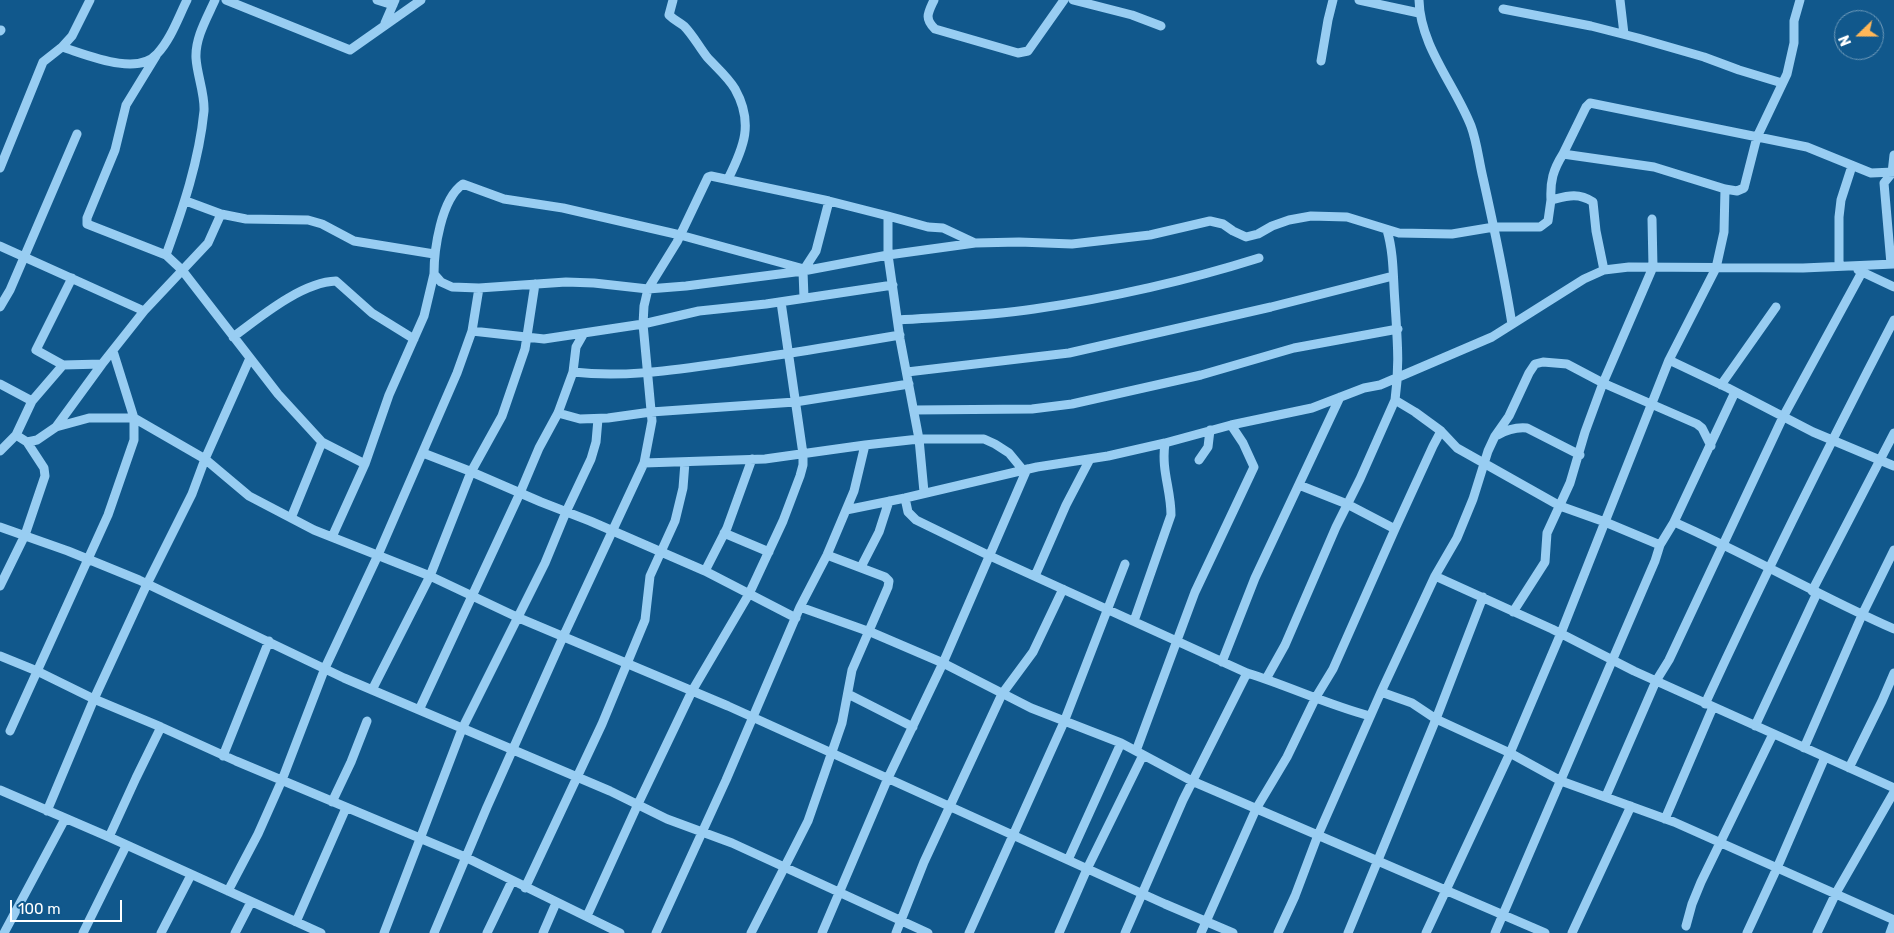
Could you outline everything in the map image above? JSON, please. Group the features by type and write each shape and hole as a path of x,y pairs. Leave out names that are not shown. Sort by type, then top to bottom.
{"street":[{"path":"0,168 44,62 72,36 90,0"},
{"path":"187,0 169,38 126,104 115,150 87,218 87,224 166,255 182,270 289,408 322,442 366,464"},
{"path":"166,255 186,201 201,135 204,107 196,56 198,38 215,0"},
{"path":"226,0 350,50 421,0"},
{"path":"377,0 394,2 385,24"},
{"path":"673,0 669,14 674,20 683,25 705,55 734,88 743,108 746,126 742,150 728,179"},
{"path":"934,0 928,14 929,22 935,28 1018,53 1028,51 1064,0"},
{"path":"1073,0 1132,15 1161,26"},
{"path":"1321,61 1333,0"},
{"path":"1358,0 1420,13"},
{"path":"1419,0 1420,13 1443,72 1472,127 1494,227 1512,324"},
{"path":"1620,0 1624,34"},
{"path":"1563,154 1654,167 1725,189 1737,191 1744,188 1757,137 1791,63 1794,22 1800,0"},
{"path":"1503,9 1624,34 1704,57 1738,70 1782,83"},
{"path":"62,47 108,62 127,65 144,63 156,56"},
{"path":"434,274 441,282 452,288 566,282 648,289 686,286 803,270 888,255 975,243 1072,244 1150,235 1210,221 1223,224 1246,237 1258,234 1272,226 1289,220 1311,216 1347,217 1398,233 1452,234 1494,227 1540,227 1548,222 1552,174 1586,106 1590,103 1807,147 1871,173 1893,173"},
{"path":"0,307 10,290 77,134"},
{"path":"846,510 1025,470 1090,459 1165,443 1231,425 1312,408 1398,377 1492,337 1584,279 1604,270 1629,267 1716,268 1893,264 1884,183 1893,173 1894,155"},
{"path":"1844,266 1839,217 1840,200 1852,166"},
{"path":"434,933 465,858 644,464 652,421 643,324 644,306 648,289 680,235 708,177 728,179 829,201 928,227 943,228 975,243"},
{"path":"332,538 366,464 392,386 424,316 434,274 434,254 448,205 457,188 462,184 504,199 563,208 680,235 803,270"},
{"path":"1426,933 1510,753 1561,633 1669,360 1716,268 1724,232 1725,189"},
{"path":"1551,200 1573,194 1585,196 1593,202 1596,231 1604,270"},
{"path":"186,201 221,214 246,219 308,220 322,224 354,241 434,254"},
{"path":"804,298 803,270 816,251 829,201"},
{"path":"56,427 144,311 208,243 221,214"},
{"path":"888,216 888,255 919,439 924,492"},
{"path":"1513,612 1545,562 1547,533 1570,483 1603,383 1653,267 1652,219"},
{"path":"1266,679 1285,645 1336,527 1395,400 1398,377 1398,330 1392,248 1387,230"},
{"path":"0,246 144,311"},
{"path":"898,320 1032,309 1152,287 1222,270 1259,258"},
{"path":"1844,266 1894,287"},
{"path":"1606,796 1656,682 1669,660 1783,417 1862,272"},
{"path":"907,372 1069,353 1271,307 1393,276"},
{"path":"72,278 36,350 63,365 102,364"},
{"path":"233,337 267,312 305,289 315,284 336,281 372,313 414,339"},
{"path":"372,690 430,576 471,472 502,416 527,338 535,284"},
{"path":"472,331 544,339 643,324 699,311 781,302 893,285"},
{"path":"228,891 251,848 282,780 325,668 378,555 457,373 472,331 479,288"},
{"path":"587,916 692,690 749,594 769,552 800,476 803,465 802,454 781,302"},
{"path":"1721,385 1776,307"},
{"path":"1665,819 1709,705 1768,568 1894,320"},
{"path":"914,410 1032,409 1072,404 1201,375 1294,348 1398,330"},
{"path":"419,710 539,448 558,413 573,372 576,347 584,333"},
{"path":"573,372 601,376 647,374 788,354 900,335"},
{"path":"10,731 108,516 134,440 134,418 113,350"},
{"path":"47,811 94,700 147,584 192,494 205,459 250,358"},
{"path":"1669,360 1783,417 1894,466"},
{"path":"1278,933 1370,716 1435,576 1457,538 1495,436 1509,416 1528,373 1535,364 1543,362 1567,364 1603,383 1697,424 1702,428 1711,446"},
{"path":"0,451 16,435 32,401 63,365"},
{"path":"0,384 32,401"},
{"path":"558,413 580,419 598,419 651,412 795,402 909,384"},
{"path":"1495,933 1562,781 1655,561 1660,545 1674,522 1735,392"},
{"path":"1222,662 1255,578 1340,397"},
{"path":"1395,400 1415,412 1441,432 1457,448 1483,464 1560,506 1660,545"},
{"path":"27,442 37,440 56,427 89,418 134,418 205,459 249,496 332,538 430,576 519,618 692,690 1142,894 1233,933"},
{"path":"384,933 462,729 519,618 594,451 598,419"},
{"path":"1060,933 1140,753 1195,592 1254,467 1243,443 1231,425"},
{"path":"1495,436 1506,430 1518,427 1527,428 1580,455"},
{"path":"1200,460 1208,447 1210,430"},
{"path":"1200,933 1256,809 1287,757 1332,669 1441,432"},
{"path":"1756,726 1814,592 1894,433"},
{"path":"0,586 25,535 45,472 27,442 16,435"},
{"path":"644,464 752,459 919,439 984,439 1009,453 1025,470"},
{"path":"291,518 322,442"},
{"path":"1134,621 1171,515 1163,458 1165,443"},
{"path":"656,933 754,718 800,607 827,555 854,491 865,445"},
{"path":"423,453 705,571 796,618"},
{"path":"705,571 724,533 752,459"},
{"path":"1035,576 1066,505 1090,459"},
{"path":"525,888 628,664 645,620 650,576 675,521 683,488 685,462"},
{"path":"822,933 888,778 943,663 990,556 1025,470"},
{"path":"1299,485 1347,504 1395,529"},
{"path":"905,498 908,512 916,520 990,556 1247,673 1316,697 1339,708 1370,716"},
{"path":"861,567 879,532 889,501"},
{"path":"1674,522 1814,592 1894,629"},
{"path":"0,527 88,559 147,584 344,678 577,777 667,819 732,843 928,933"},
{"path":"724,533 769,552"},
{"path":"1804,748 1862,615 1894,550"},
{"path":"751,933 808,821 842,723 852,670 888,586 889,581 885,577 827,555"},
{"path":"969,933 1064,722 1125,564"},
{"path":"1435,576 1561,633 1656,682 1825,757 1894,790 1836,894 1817,933"},
{"path":"896,933 924,862 1002,694 1033,652 1063,589"},
{"path":"1348,933 1436,720 1483,597"},
{"path":"800,607 869,631 943,663 1002,694 1064,722 1121,743 1192,781 1545,933"},
{"path":"224,756 269,642"},
{"path":"0,656 94,700 465,858 556,903 587,916 609,931 620,933"},
{"path":"1125,933 1192,781 1247,673"},
{"path":"1849,768 1894,673"},
{"path":"1381,692 1412,703 1436,720 1510,753 1562,781 1665,819 1894,921 1890,933"},
{"path":"848,694 913,727"},
{"path":"332,802 351,762 367,721"},
{"path":"110,837 161,727"},
{"path":"1686,926 1701,882 1773,734"},
{"path":"1068,860 1121,743"},
{"path":"1747,933 1778,868 1825,757"},
{"path":"0,790 110,837 316,932"},
{"path":"1572,933 1631,806"},
{"path":"296,922 346,808"},
{"path":"4,933 65,819"},
{"path":"83,933 126,846"},
{"path":"161,933 191,875"},
{"path":"487,933 512,881"},
{"path":"235,933 251,902"},
{"path":"543,933 556,903"}]}
